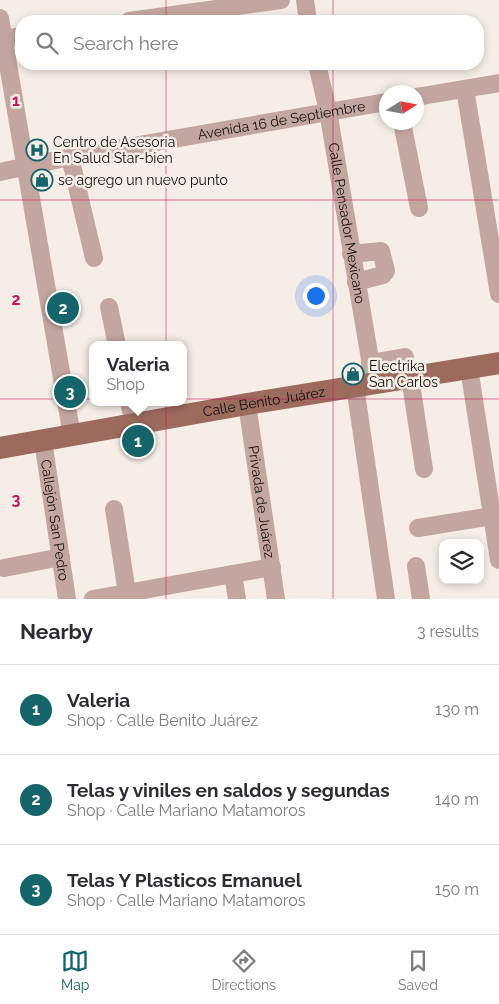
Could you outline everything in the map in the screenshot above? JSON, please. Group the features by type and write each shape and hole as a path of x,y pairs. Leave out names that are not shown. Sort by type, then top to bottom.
{"main road":[{"name":"Calle Benito Juárez","path":"0,448 247,404 407,367 469,368 499,363"}],"street":[{"path":"172,15 281,0"},
{"path":"305,0 307,15"},
{"path":"0,18 2,39 27,167 72,436"},
{"path":"2,39 15,37"},
{"name":"Calle Pensador Mexicano","path":"318,70 328,112 356,282 386,599"},
{"path":"424,96 499,83"},
{"path":"465,89 499,294"},
{"name":"Avenida 16 de Septiembre","path":"0,172 70,157 379,103"},
{"path":"404,130 419,208"},
{"path":"70,157 94,258"},
{"path":"351,254 381,251 386,272 356,282"},
{"path":"109,307 116,341"},
{"path":"407,367 424,468"},
{"path":"469,368 499,560"},
{"name":"Privada de Juárez","path":"247,404 276,599"},
{"path":"130,406 134,424"},
{"name":"Callejón San Pedro","path":"43,441 67,599"},
{"path":"114,510 132,594"},
{"path":"418,528 492,516"},
{"path":"4,568 61,557"},
{"path":"416,566 421,599"},
{"path":"93,599 132,594 272,567"},
{"path":"233,574 237,599"}],"place":[{"name":"Centro de Asesoria En Salud Star-bien","path":"37,150"},
{"name":"se agrego un nuevo punto","path":"42,180"},
{"name":"Telas y viniles en saldos y segundas","path":"63,308"},
{"name":"Electrika San Carlos","path":"353,374"},
{"name":"Telas Y Plasticos Emanuel","path":"70,392"},
{"name":"Valeria","path":"138,441"}]}
